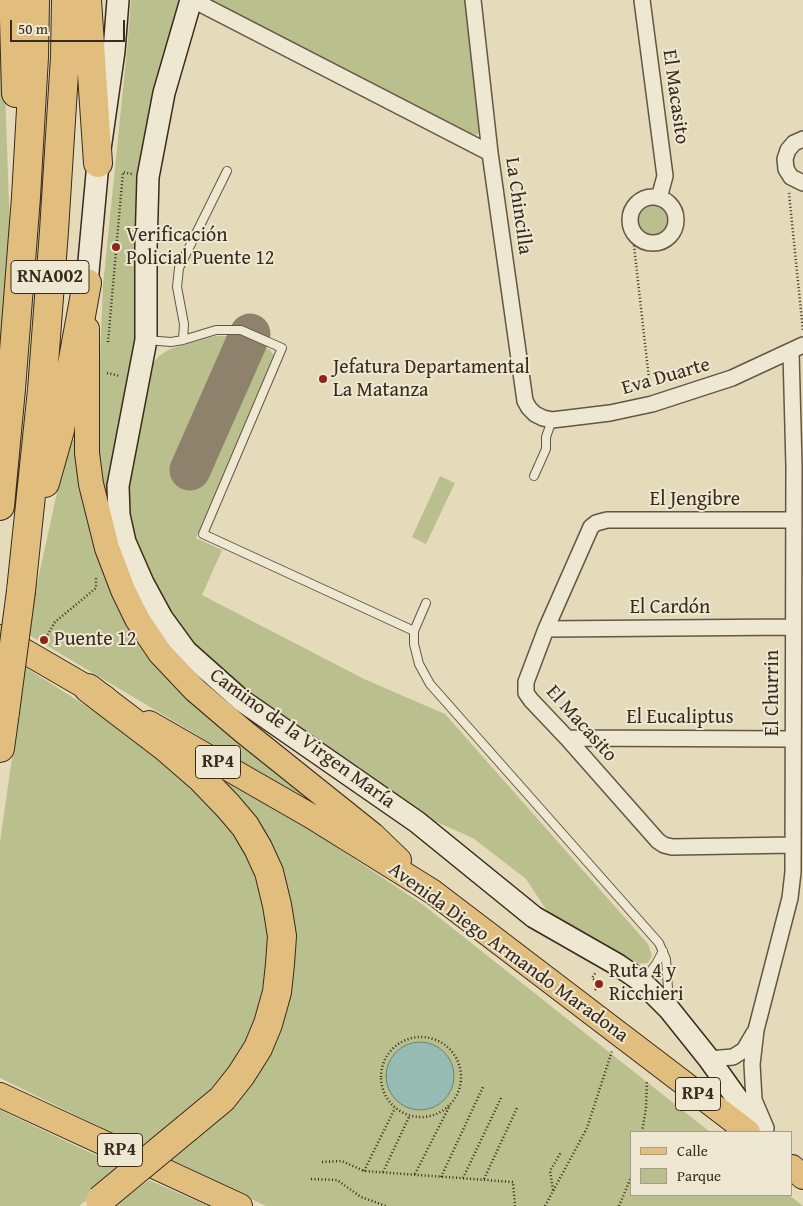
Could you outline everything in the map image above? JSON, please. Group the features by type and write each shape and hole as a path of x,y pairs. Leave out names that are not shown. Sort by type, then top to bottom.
{"highway":[{"path":"11,0 14,19 17,110 26,197"},
{"name":"RNA002","path":"0,506 26,197 34,56 35,0"},
{"name":"RNA002","path":"0,748 26,554 42,390 65,57 66,0"},
{"path":"86,0 98,163"},
{"path":"26,554 60,430 87,283"},
{"path":"88,688 164,746 202,779 245,826 269,872 282,936 277,992 268,1024 258,1048 241,1075 222,1099 96,1203"}],"main road":[{"path":"87,283 87,452 91,484 107,548 123,590 138,619 160,653 195,690 243,732 373,835 433,892"},
{"name":"Avenida Diego Armando Maradona","path":"0,637 311,816 433,892 747,1131"},
{"name":"RP4","path":"0,1095 240,1206"},
{"path":"793,1168 803,1177"}],"street":[{"path":"87,283 98,163 114,51 118,0"},
{"path":"192,0 490,154"},
{"name":"Camino de la Virgen María","path":"192,0 164,93 148,177 146,340 118,486 119,515 125,542 143,583 162,618 186,651 242,700 417,822 534,917 606,958 636,978 669,1009 760,1131"},
{"name":"La Chincilla","path":"473,0 490,154 525,400 535,414"},
{"name":"El Macasito","path":"642,0 665,176 659,198"},
{"path":"803,139 794,143 788,150 785,159 786,169 792,177 803,183"},
{"path":"659,198 672,206 675,213 675,228 664,240 657,243 642,240 632,228 630,221 634,208 645,199 659,198"},
{"name":"Eva Duarte","path":"535,414 552,420 610,413 652,404 732,378 797,348"},
{"name":"El Churrin","path":"767,1131 754,1100 752,1084 756,1030 796,898 793,845 798,791 793,739 798,684 794,627 798,576 794,520 798,466 797,348"},
{"name":"El Jengibre","path":"596,523 607,520 794,520"},
{"name":"El Macasito","path":"596,523 591,527 546,629 526,682 526,692 531,700 658,841 672,847 793,845"},
{"name":"El Cardón","path":"546,629 794,627"},
{"name":"El Eucaliptus","path":"567,738 793,739"},
{"name":"El Churrin","path":"708,1059 732,1057 744,1050 756,1030"}],"lane":[{"path":"183,340 184,324 178,287 179,268 227,171"},
{"path":"146,340 171,342 216,330 241,330 282,348 202,534 414,631"},
{"path":"534,476 546,449 546,436 552,420"},
{"path":"426,603 414,631 414,644 419,664 430,684 659,943 666,959 669,1009"},
{"path":"636,978 650,972 663,951"}],"path":[{"path":"786,169 803,331"},
{"path":"632,228 652,404"},
{"path":"583,1007 599,984 592,978 606,958"},
{"path":"545,1206 587,1128 618,1033"},
{"path":"415,1175 458,1093 462,1080 455,1054 446,1045 434,1038 421,1036 408,1038 396,1044 387,1054 381,1066 380,1080 383,1093 391,1104 410,1115 428,1117 440,1112 451,1104"},
{"path":"642,1131 646,1108 648,1056"},
{"path":"442,1176 482,1087"},
{"path":"463,1178 501,1098"},
{"path":"364,1171 395,1108"},
{"path":"483,1180 517,1108"},
{"path":"383,1172 410,1115"},
{"path":"553,1190 550,1170 561,1152"},
{"path":"322,1162 342,1161 364,1171 513,1182 515,1206"},
{"path":"311,1179 338,1180 361,1197 386,1206"},
{"path":"619,1206 630,1180"}],"green space":[{"path":"131,0 181,0 138,340 111,526 97,451 99,381 103,285"},
{"path":"208,0 466,0 479,133 476,135 471,134"},
{"path":"0,30 3,32 10,233 0,365"},
{"path":"653,206 659,207 667,215 667,227 659,235 653,236 647,235 639,227 638,221 639,215 647,207"},
{"path":"215,336 239,336 270,350 273,354 273,360 196,538 222,550 202,595 364,679 445,714 648,944 652,955 648,963 636,964 547,911 526,879 473,838 425,817 216,667 192,641 172,614 153,578 136,538 129,515 129,488 153,363 159,356 170,349"},
{"path":"73,438 76,445 114,592 309,797 307,799 29,635 35,593 68,442"},
{"path":"440,476 455,483 426,544 412,537"},
{"path":"25,667 119,727 169,762 238,833 257,871 272,937 268,992 235,1069 147,1150 0,1078 0,842"},
{"path":"198,763 294,819 422,904 709,1131 630,1131 630,1196 790,1196 803,1206 266,1206 163,1158 228,1104 293,934"},
{"path":"0,1110 125,1169 79,1206 0,1206"},
{"path":"149,1180 208,1206 115,1206"}],"water":[{"path":"427,1042 439,1048 448,1057 454,1069 452,1089 444,1100 427,1110 413,1110 396,1100 388,1089 386,1069 396,1052 407,1044"}],"taxiway":[{"path":"190,470 250,334"}],"place":[{"name":"Verificación Policial Puente 12","path":"116,247"},
{"name":"Jefatura Departamental La Matanza","path":"323,379"},
{"name":"Puente 12","path":"44,640"},
{"name":"Ruta 4 y Ricchieri","path":"599,984"}]}
